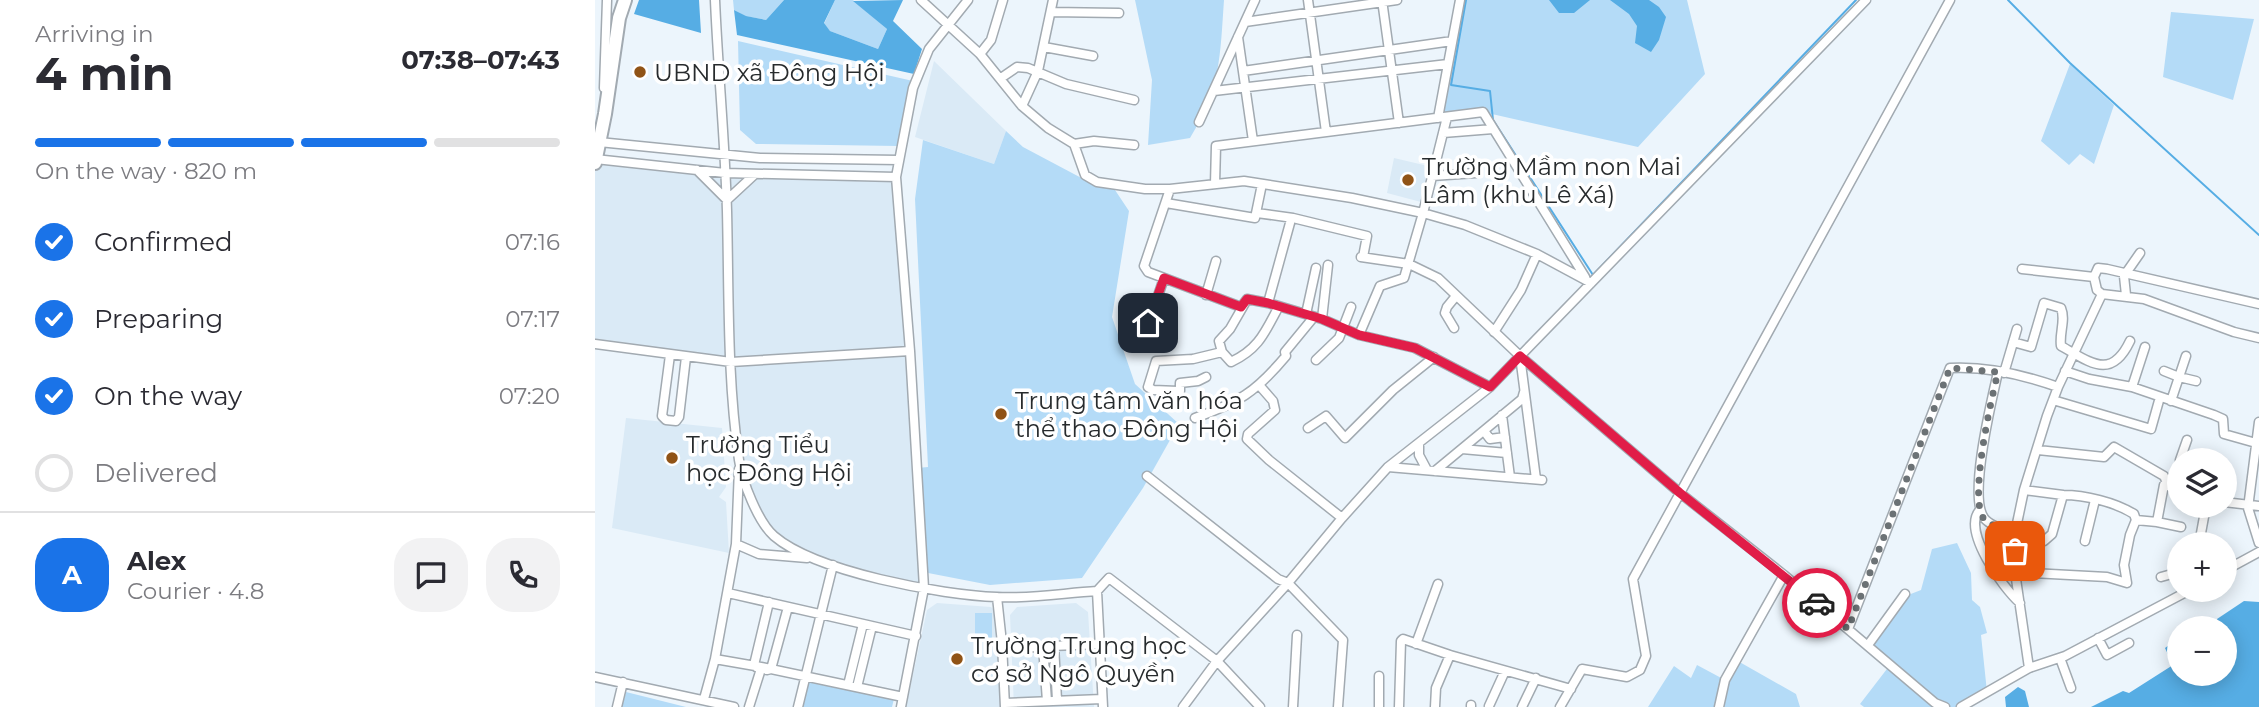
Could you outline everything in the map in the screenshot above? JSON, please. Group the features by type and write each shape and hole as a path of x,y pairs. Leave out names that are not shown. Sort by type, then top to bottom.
{"street":[{"path":"601,136 607,0"},
{"path":"625,0 619,18 595,161 754,175 896,177"},
{"path":"704,699 715,659 736,544 740,462 731,362 727,200 715,0"},
{"path":"921,0 980,54 1002,78 1021,106 1048,128 1074,144 1085,176 1093,180 1145,189 1244,181 1352,198 1465,225 1537,254 1588,281"},
{"path":"901,707 923,588 910,351 896,177 913,88 929,49 968,0"},
{"path":"980,54 991,40 1003,0"},
{"path":"1021,106 1038,71 1053,0"},
{"path":"1199,122 1255,0"},
{"path":"1308,0 1326,132"},
{"path":"1245,22 1397,0"},
{"path":"1359,335 1380,286 1404,278 1409,264 1443,133 1442,117 1448,64 1460,0"},
{"path":"1183,707 1217,661 1388,467 1490,387 1588,281 1866,0"},
{"path":"1560,707 1582,668 1627,677 1640,670 1646,656 1633,579 1950,0"},
{"path":"1382,1 1399,123"},
{"path":"1051,12 1119,13"},
{"path":"1238,37 1253,141"},
{"path":"1243,71 1452,41"},
{"path":"1044,47 1093,56"},
{"path":"1214,91 1448,64"},
{"path":"1002,78 1017,67 1038,71 1074,87 1134,100"},
{"path":"1215,184 1216,146 1483,112 1588,281"},
{"path":"1443,133 1493,129"},
{"path":"601,136 760,158 899,160"},
{"path":"1074,144 1094,141 1134,145"},
{"path":"697,170 727,200"},
{"path":"1432,176 1476,173"},
{"path":"727,200 754,175"},
{"path":"1167,203 1255,218 1262,184"},
{"path":"1170,189 1143,266 1148,272 1241,307 1247,299"},
{"path":"1257,213 1293,218 1367,236 1362,257 1409,264 1438,278 1520,356 1680,493 1784,575 1935,703 1945,707"},
{"path":"1268,303 1290,223"},
{"path":"2126,295 2126,273 2140,253"},
{"path":"1494,332 1521,290 1537,254"},
{"path":"1206,295 1216,261"},
{"path":"1195,418 1245,397 1286,356 1285,352 1314,317 1328,265"},
{"path":"1314,317 1316,268"},
{"path":"2259,304 2098,268 2094,277 2097,290 2102,294 2126,295 2259,338"},
{"path":"2022,269 2094,277"},
{"path":"1141,346 1164,278"},
{"path":"2029,668 2015,572 2015,533 2024,490 2053,400 2102,294"},
{"path":"1454,328 1445,313 1456,296"},
{"path":"1247,299 1314,317 1359,335 1415,348 1490,387"},
{"path":"1247,299 1230,329 1219,341 1222,352 1231,362 1248,354 1262,337 1279,306"},
{"path":"2013,342 2031,347 2044,303 2061,308 2063,313 2059,337 2061,346 2092,363 2109,366 2120,360 2130,341"},
{"path":"1316,360 1339,338 1351,307"},
{"path":"2017,329 2001,372 1982,443 1980,510 1985,521 2044,541 2052,534 2063,495"},
{"path":"595,344 731,362 910,351"},
{"path":"2132,387 2145,347"},
{"path":"1206,377 1180,383 1178,391 1153,390 1148,387 1156,360 1193,359 1222,352"},
{"path":"670,355 662,416 666,420 676,421 679,417 687,357"},
{"path":"1388,467 1539,479 1520,356"},
{"path":"2171,401 2186,356"},
{"path":"1308,428 1326,416 1345,438 1393,390 1434,357"},
{"path":"1848,629 1950,368 2001,372 2058,387"},
{"path":"2065,371 2089,379 2132,387 2223,419 2224,434 2256,443"},
{"path":"2164,371 2196,381"},
{"path":"1259,385 1273,401 1275,410 1248,434 1247,439 1342,519"},
{"path":"1431,471 1522,399 1524,392"},
{"path":"2053,400 2151,429 2160,397"},
{"path":"1502,415 1510,477"},
{"path":"2259,422 2248,506 2259,543"},
{"path":"1484,431 1490,439"},
{"path":"1490,439 1505,437"},
{"path":"1487,451 1490,439"},
{"path":"2185,448 2187,440"},
{"path":"1419,444 1419,456 1431,471"},
{"path":"2038,450 2104,457 2114,447 2167,480"},
{"path":"1462,449 1507,453"},
{"path":"740,462 752,502 773,535 812,559"},
{"path":"1147,476 1278,579 1288,583 1343,640 1338,707"},
{"path":"2157,522 2164,485 2167,486"},
{"path":"2015,572 2107,577 2119,583 2127,583 2124,565 2136,520 2134,514 2124,508 2095,500 2024,490"},
{"path":"2085,541 2095,500"},
{"path":"2237,504 2259,506"},
{"path":"1980,510 1976,513 1974,523 1976,538 2003,582 2020,603"},
{"path":"2136,520 2181,527"},
{"path":"736,544 759,554 812,559 923,588 997,597 1097,591 1109,578 1217,661 1260,707"},
{"path":"2237,564 2259,552"},
{"path":"798,707 832,565"},
{"path":"1719,707 1725,680 1784,575"},
{"path":"2161,577 2167,575"},
{"path":"1416,644 1438,584"},
{"path":"997,597 1003,648 1005,705 1057,700 1103,703 1097,591"},
{"path":"728,593 916,636"},
{"path":"1868,645 1905,594"},
{"path":"749,707 769,602"},
{"path":"1961,707 2029,668 2060,658 2167,602"},
{"path":"771,669 787,607"},
{"path":"853,686 867,625"},
{"path":"1293,707 1297,635"},
{"path":"1399,707 1401,641 1405,639 1450,655 1571,689"},
{"path":"2098,639 2106,655 2129,643"},
{"path":"1003,648 1100,644"},
{"path":"1054,645 1057,700"},
{"path":"1043,646 1047,701"},
{"path":"1434,707 1436,688 1450,655"},
{"path":"2060,658 2071,688"},
{"path":"715,659 903,697"},
{"path":"1489,706 1504,671"},
{"path":"1379,676 1379,707"},
{"path":"595,677 734,707"},
{"path":"1522,707 1536,678"},
{"path":"617,707 623,682"}],"shaded area":[{"path":"733,0 784,0 766,20 745,16 734,10"},
{"path":"835,0 853,0 887,29 878,49 830,31 824,24"},
{"path":"1135,0 1224,0 1217,71 1208,103 1190,138 1148,145 1152,80"},
{"path":"1460,0 1687,0 1705,74 1638,147 1483,112 1438,118"},
{"path":"2171,12 2254,19 2233,100 2163,77"},
{"path":"738,41 913,81 898,146 756,144 740,130"},
{"path":"934,61 1006,131 994,164 915,137"},
{"path":"2070,64 2114,105 2094,164 2080,154 2069,165 2041,141"},
{"path":"1006,131 1023,147 1089,182 1111,184 1129,211 1112,317 1135,384 1179,424 1143,488 1082,578 990,585 923,572 917,468 928,467 915,199 923,140 994,164"},
{"name":"Trường Mầm non Mai Lâm (khu Lê Xá)","path":"1394,158 1428,166 1421,202 1387,193"},
{"path":"595,163 725,173 896,177 924,588 812,559 773,535 752,502 740,462 731,362 595,343"},
{"name":"Trường Tiểu học Đông Hội","path":"626,418 722,428 726,487 719,497 726,502 729,553 612,528"},
{"path":"1957,543 1971,573 1972,600 1980,607 1987,633 1981,635 1987,692 1961,707 1864,707 1860,704 1890,665 1868,645 1903,597 1921,590 1932,549"},
{"name":"Trường Trung học cơ sở Ngô Quyền","path":"937,603 991,607 996,612 1001,707 906,707 927,610"},
{"path":"1076,603 1088,612 1094,707 1014,707 1010,615 1017,607"},
{"path":"975,613 992,613 992,639 975,640"},
{"path":"1736,660 1796,694 1800,707 1648,707 1674,666 1691,678 1697,665 1725,680"},
{"path":"807,682 894,699 892,707 802,707"},
{"path":"626,692 686,707 622,707"}],"water":[{"path":"639,0 699,0 701,33 634,14"},
{"path":"784,0 835,0 824,23 830,31 878,49 887,29 853,1 903,0 893,21 922,49 914,74 737,35 734,10 746,16 766,20"},
{"path":"1549,0 1590,0 1574,13 1559,13"},
{"path":"1610,0 1649,0 1659,7 1666,17 1659,40 1651,52 1635,43 1637,26 1629,14"},
{"path":"2244,601 2259,602 2259,707 2091,707 2123,691 2129,693 2167,669 2167,686 2237,686 2237,616 2222,616"},
{"path":"2018,687 2025,691 2029,707 2006,707 2005,697"}],"waterway":[{"path":"1466,0 1451,85 1490,91 1493,120 1593,275 1856,0"},
{"path":"2008,0 2070,63 2259,235"}],"way so far":[{"path":"1817,603 1848,629 1950,368 1998,372 1982,443 1980,510 1985,521 2015,533 2015,551"}],"place":[{"name":"UBND xã Đông Hội","path":"640,72"},
{"name":"Trường Mầm non Mai Lâm (khu Lê Xá)","path":"1408,180"},
{"name":"Trung tâm văn hóa thể thao Đông Hội","path":"1001,414"},
{"name":"Trường Tiểu học Đông Hội","path":"672,458"},
{"name":"Trường Trung học cơ sở Ngô Quyền","path":"957,659"}],"route":[{"path":"1148,323 1164,278 1241,307 1247,299 1268,303 1322,319 1359,335 1415,348 1490,387 1520,356 1680,493 1817,603"}]}
